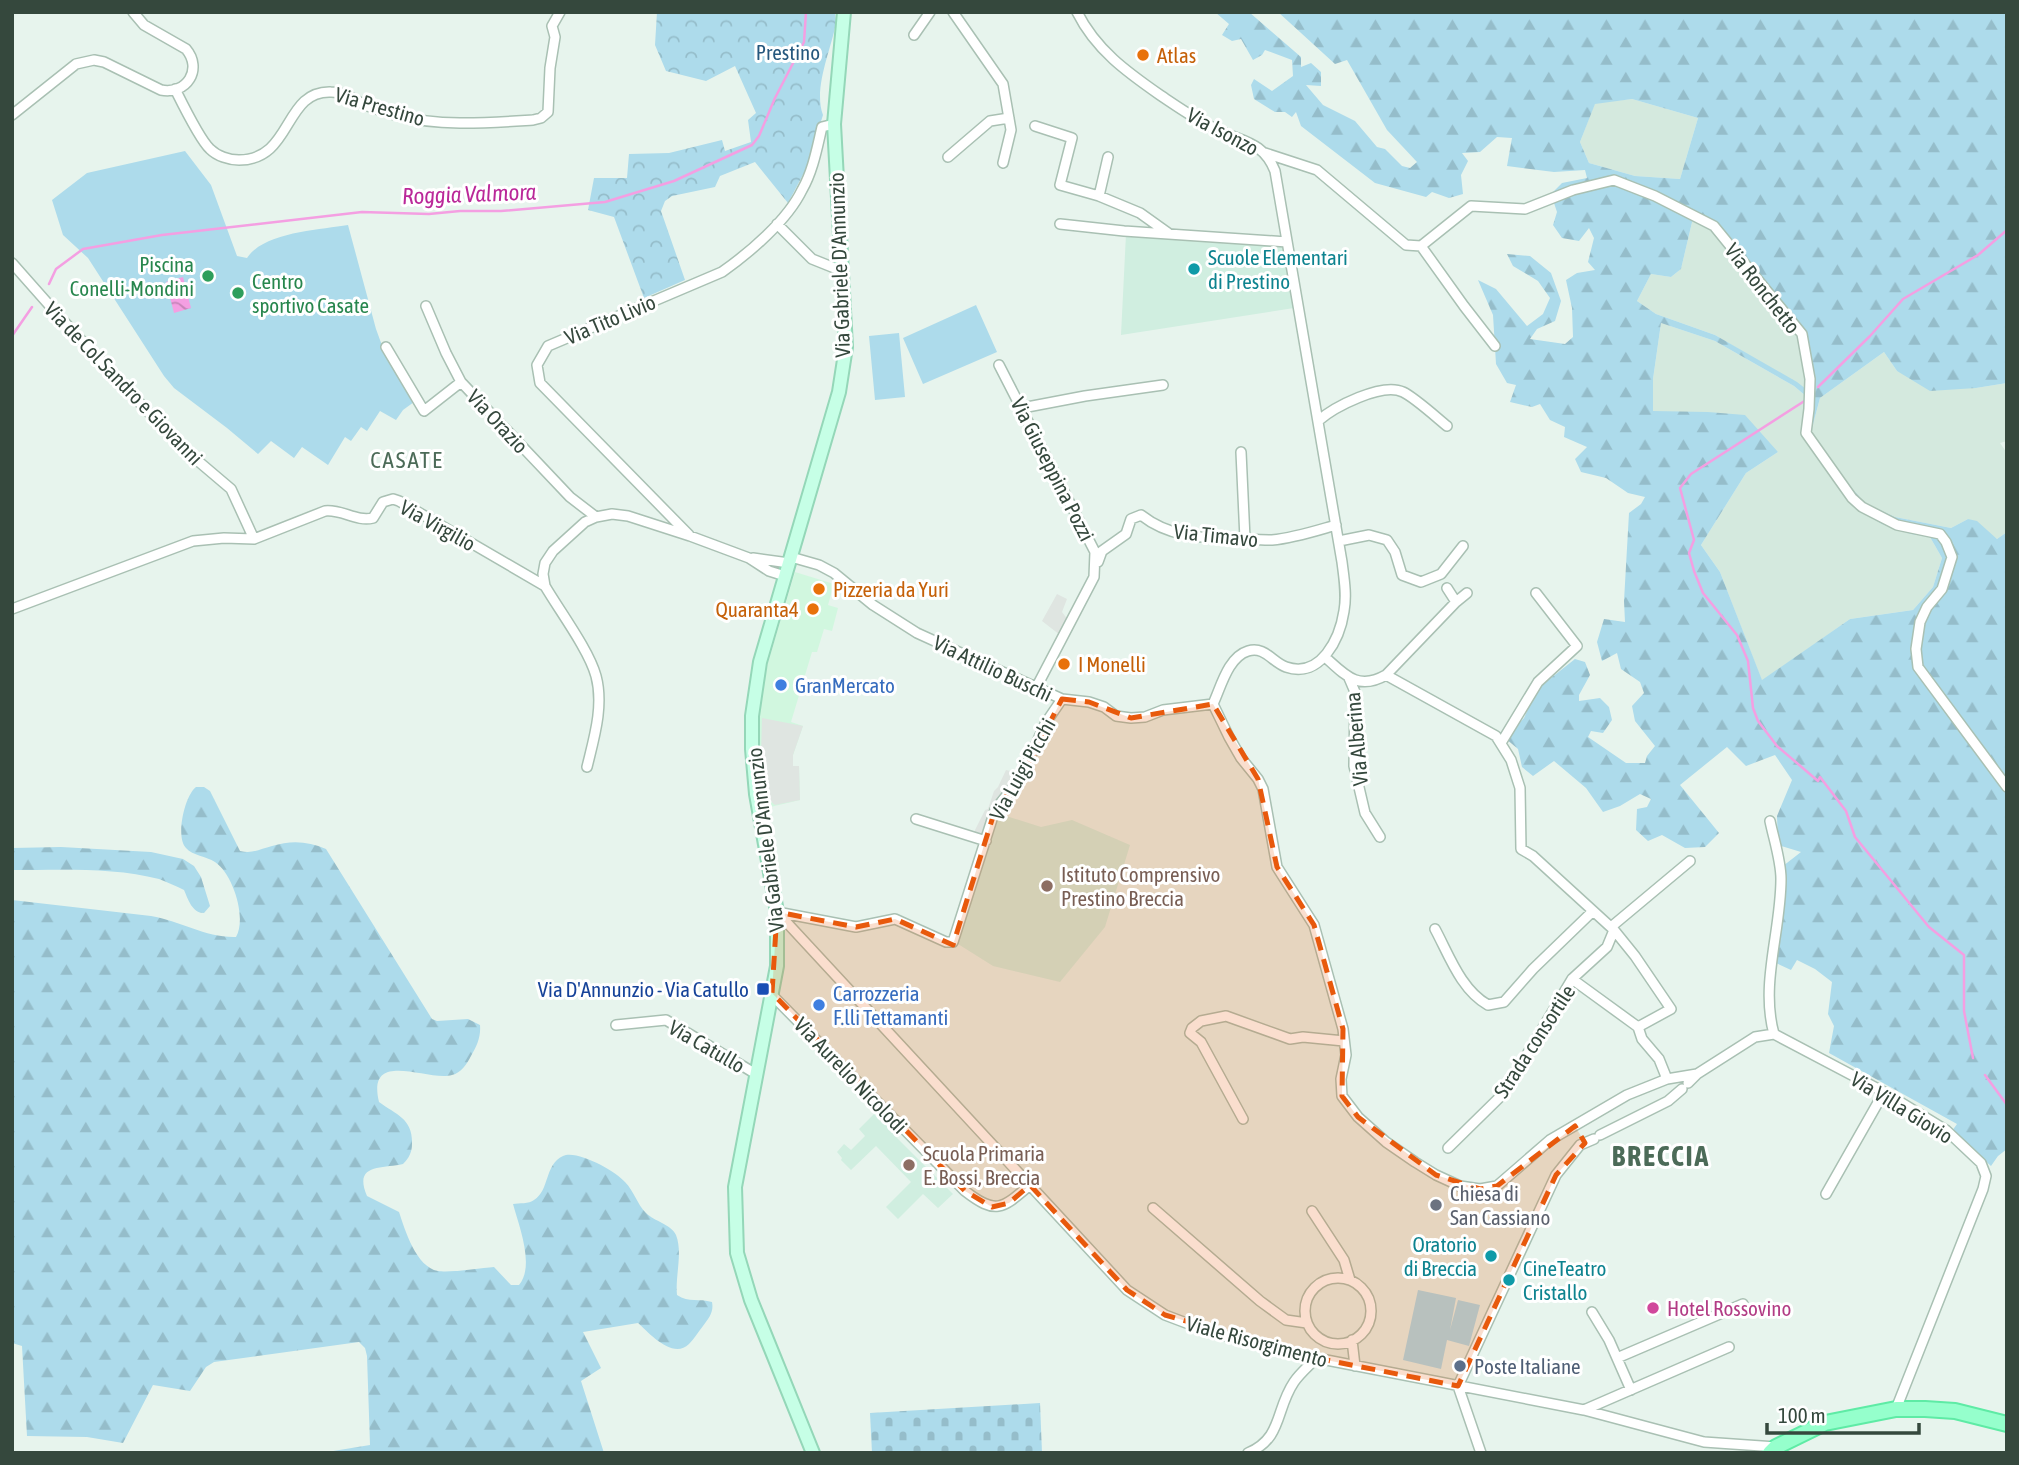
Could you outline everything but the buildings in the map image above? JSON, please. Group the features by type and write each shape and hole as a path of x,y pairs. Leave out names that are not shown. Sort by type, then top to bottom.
{"main road":[{"name":"Via Gabriele D'Annunzio","path":"813,1453 751,1300 737,1253 734,1187 777,966 777,912 757,794 752,749 752,716 760,662 839,392 846,347 834,124 844,12"},
{"path":"1773,1450 1825,1423 1896,1409 1955,1411 2007,1424"}],"street":[{"path":"12,115 76,64 85,61 104,62 162,90 183,88 194,69 191,55 186,49 144,25 133,12"},
{"name":"Via Prestino","path":"174,89 208,148 237,160 266,152 278,142 303,102 327,91 340,92 364,104 424,121 478,123 533,120 541,118 548,111 555,37 552,26 560,12"},
{"path":"914,35 930,12"},
{"path":"953,12 1003,84 1011,130 1003,163"},
{"name":"Via Isonzo","path":"1077,12 1083,25 1114,62 1194,117 1258,147 1265,153 1275,171 1345,586 1344,611 1336,637 1325,657"},
{"path":"948,157 990,121 1009,118"},
{"name":"Via Tito Livio","path":"690,536 540,383 537,365 548,346 722,272 746,256 777,224 802,191 815,157 822,127 834,124"},
{"path":"1035,126 1072,138 1060,186 1100,196 1140,213 1170,234"},
{"path":"1265,153 1317,170 1406,245 1421,246 1495,346"},
{"path":"1100,196 1108,157"},
{"name":"Via Ronchetto","path":"1421,246 1471,206 1525,209 1573,190 1614,180 1655,196 1714,226 1802,334 1810,379 1806,433 1852,498 1878,517 1897,525 1940,534 1946,542 1952,557 1942,589 1927,607 1920,622 1916,649 1918,667 2007,787"},
{"path":"777,224 811,258 842,271"},
{"path":"1060,224 1287,242"},
{"name":"Via de Col Sandro e Giovanni","path":"12,263 178,444 231,489 254,539"},
{"name":"Via Orazio","path":"426,306 461,382 570,497 596,517"},
{"path":"386,347 424,411 461,382"},
{"name":"Via Giuseppina Pozzi","path":"999,365 1096,552 1094,577"},
{"path":"1022,408 1163,385"},
{"path":"1318,421 1329,411 1363,396 1402,391 1447,426"},
{"path":"1241,452 1245,539"},
{"name":"Via Virgilio","path":"12,609 193,541 254,539 325,510 337,510 365,520 373,518 383,502 393,499 545,586"},
{"path":"587,767 598,713 596,676 586,654 545,586 545,563 553,551 585,522 612,514 628,516 749,558 788,565"},
{"name":"Via Timavo","path":"1094,577 1102,551 1126,534 1131,519 1141,515 1155,526 1178,534 1245,539 1271,540 1336,525"},
{"path":"1339,541 1369,535 1387,540 1395,552 1402,575 1421,582 1441,574 1463,546"},
{"name":"Via Attilio Buschi","path":"788,565 819,565 917,633 1062,699 1089,702 1104,707 1116,716 1131,718 1145,717 1163,710 1213,704"},
{"path":"1036,688 1094,577"},
{"path":"1447,588 1456,602"},
{"path":"1467,593 1386,675 1376,680 1367,682 1349,678 1325,657 1317,664 1297,669 1278,663 1260,650 1246,652 1234,661 1213,704 1241,758 1263,789 1278,867 1314,925 1343,1029 1346,1055 1341,1079 1342,1096 1358,1117 1386,1142 1436,1175 1460,1186 1480,1189 1497,1186 1550,1140 1627,1096 1667,1079 1697,1074"},
{"path":"1501,743 1538,682 1577,646 1536,593"},
{"path":"1386,675 1496,736 1511,760 1520,788 1521,849 1533,856 1613,928 1671,1009 1638,1027"},
{"name":"Via Alberina","path":"1349,678 1355,692 1354,766 1365,813 1380,837"},
{"name":"Via Luigi Picchi","path":"777,912 856,927 895,919 946,942 953,942 995,810 1022,776 1045,723 1062,699"},
{"name":"Via Luigi Picchi","path":"916,819 986,841"},
{"path":"1481,1453 1458,1386 1556,1175 1580,1145 1668,1101 1697,1074 1755,1037 1774,1034 1769,1016 1770,982 1782,876 1770,821"},
{"name":"Strada consortile","path":"1448,1148 1504,1093 1572,979 1607,947 1613,928 1690,860"},
{"path":"1435,929 1468,990 1488,1005 1504,1002 1593,911"},
{"name":"Viale Risorgimento","path":"777,912 1127,1290 1165,1315 1210,1332 1317,1358 1584,1410 1704,1442 1773,1450"},
{"path":"1572,979 1638,1027 1642,1039 1659,1059 1667,1079"},
{"name":"Via Aurelio Nicolodi","path":"772,995 965,1191 982,1204 992,1207 1009,1203 1030,1185"},
{"path":"1244,1119 1201,1042 1190,1033 1192,1028 1201,1021 1226,1016 1290,1039 1303,1037 1344,1041"},
{"name":"Via Catullo","path":"616,1025 666,1020 756,1074"},
{"name":"Via Villa Giovio","path":"1774,1034 1884,1092 1946,1130 1981,1163 1986,1176 1896,1409"},
{"path":"1826,1194 1884,1092"},
{"path":"1575,1126 1593,1139"},
{"path":"1153,1208 1259,1301 1286,1320 1307,1323"},
{"path":"1312,1211 1344,1259 1349,1280"},
{"path":"1328,1279 1349,1280 1366,1294 1370,1315 1361,1334 1342,1344 1331,1343 1312,1332 1307,1323 1306,1301 1318,1284 1328,1279"},
{"path":"1617,1358 1743,1304"},
{"path":"1592,1312 1631,1390"},
{"path":"1352,1340 1355,1366"},
{"path":"1584,1410 1729,1347"},
{"path":"1253,1452 1270,1437 1294,1381 1317,1358"}],"highlighted area":[{"path":"1062,699 1089,702 1131,718 1213,704 1258,779 1277,867 1314,925 1343,1029 1342,1096 1358,1117 1436,1175 1480,1189 1497,1186 1575,1126 1585,1143 1556,1175 1458,1386 1316,1358 1165,1315 1127,1290 1030,1185 1009,1203 992,1207 965,1191 772,993 777,912 856,927 895,919 953,945 995,810 1022,776"}],"shaded area":[{"path":"1632,99 1698,118 1680,179 1635,176 1589,163 1580,142 1595,103"},
{"path":"1693,218 1712,228 1799,336 1807,390 1715,335 1656,314 1637,301 1651,274 1671,277 1681,269"},
{"path":"1126,234 1285,244 1294,308 1121,335"},
{"path":"1661,323 1715,341 1794,386 1807,397 1804,434 1849,499 1911,534 1930,537 1942,558 1933,587 1913,610 1850,619 1762,681 1720,572 1701,545 1746,473 1778,452 1708,412 1653,412 1653,379"},
{"path":"1884,352 1897,371 1976,388 2007,383 2007,441 2000,443 2007,453 2007,532 1997,539 1968,519 1951,528 1895,517 1865,503 1838,473 1811,432 1820,398"},
{"name":"GranMercato","path":"795,572 834,584 828,605 838,608 832,631 824,629 817,652 812,652 791,722 803,726 793,755 793,766 799,766 800,800 766,808 758,755 758,716 768,663"},
{"path":"1057,594 1067,599 1062,612 1068,620 1060,635 1042,621"},
{"path":"762,718 803,726 793,755 793,766 799,766 800,800 775,805 766,797 761,754"},
{"path":"1006,770 1023,774 995,810 986,841 972,836 988,809"},
{"name":"Istituto Comprensivo Prestino Breccia","path":"1000,814 1041,827 1072,820 1130,845 1105,927 1060,982 993,966 958,944"},
{"name":"Scuola Primaria E. Bossi, Breccia","path":"874,1114 880,1121 885,1117 899,1131 895,1136 953,1194 938,1208 923,1194 898,1219 886,1207 911,1182 876,1146 851,1170 841,1160 837,1152 844,1144 851,1150 865,1136 859,1129"}],"green space":[{"name":"Prestino","path":"657,12 835,12 836,23 821,82 820,105 823,115 806,169 788,203 755,162 720,176 715,187 672,196 665,201 661,211 685,280 644,298 614,217 588,210 594,178 627,178 629,154 669,153 722,140 725,151 751,142 748,120 756,113 735,66 706,81 666,71 655,45"},
{"path":"1215,12 1249,12 1301,57 1301,67 1311,63 1321,72 1321,86 1306,85 1323,105 1355,121 1377,147 1385,149 1402,166 1410,168 1417,162 1387,130 1347,60 1335,64 1278,12 2007,12 2007,383 1930,391 1897,371 1884,352 1820,398 1811,432 1838,473 1865,503 1895,517 1951,528 1968,519 1977,521 1997,539 2007,532 2007,1149 1991,1166 1952,1131 1957,1124 1829,1053 1834,1026 1828,1014 1832,982 1797,960 1791,970 1776,963 1785,888 1783,866 1801,852 1778,845 1777,816 1792,780 1775,755 1746,766 1727,747 1680,785 1719,833 1705,847 1685,848 1662,835 1648,841 1636,830 1637,809 1647,807 1651,799 1640,794 1603,812 1586,788 1554,761 1533,776 1522,767 1518,749 1505,738 1524,718 1537,689 1575,659 1585,662 1590,675 1579,695 1579,701 1600,698 1609,707 1612,720 1603,733 1591,731 1588,737 1626,763 1645,763 1655,746 1635,721 1632,706 1644,693 1640,682 1621,669 1617,653 1602,661 1597,642 1604,619 1625,622 1629,513 1641,504 1645,497 1628,493 1606,478 1581,472 1575,459 1587,447 1564,437 1565,427 1550,420 1540,404 1532,407 1510,402 1516,385 1507,383 1496,364 1493,315 1478,280 1496,289 1527,326 1543,314 1550,298 1538,281 1513,266 1507,254 1530,256 1551,273 1561,301 1555,321 1537,329 1530,339 1565,344 1573,337 1572,308 1566,280 1577,273 1595,270 1588,262 1594,238 1589,228 1579,241 1562,238 1553,225 1557,212 1551,194 1562,183 1587,178 1585,170 1554,172 1507,166 1512,138 1497,137 1480,152 1462,153 1468,161 1461,175 1463,194 1449,198 1432,192 1426,197 1375,183 1301,126 1296,112 1292,117 1285,112 1275,112 1254,99 1251,85 1254,79 1272,91 1293,76 1292,60 1265,50 1253,60 1241,39 1232,41 1222,35 1229,24","holes":["1632,99 1698,118 1680,179 1635,176 1589,163 1580,142 1595,104","1693,218 1712,228 1799,336 1807,379 1806,389 1715,335 1656,314 1637,301 1651,274 1671,277 1681,269","1661,323 1715,341 1794,386 1807,397 1804,434 1849,499 1859,510 1882,524 1930,537 1942,558 1933,587 1913,610 1850,619 1762,680 1720,572 1701,545 1746,473 1778,452 1745,415 1653,411 1653,379"]},
{"name":"Centro sportivo Casate","path":"185,151 211,185 237,256 247,258 255,249 279,237 348,225 384,351 414,402 403,410 396,420 380,411 367,431 361,427 351,441 345,437 328,465 302,447 294,458 271,441 258,454 174,388 88,258 63,235 52,200 87,173"},
{"path":"976,305 997,352 923,384 903,338"},
{"path":"899,333 905,397 875,400 869,336"},
{"path":"196,787 204,787 210,791 240,851 253,852 293,842 313,844 326,849 432,1019 468,1019 480,1025 475,1049 466,1065 458,1072 441,1076 390,1072 382,1076 377,1086 379,1102 407,1123 412,1136 412,1147 403,1164 372,1170 364,1178 364,1185 367,1196 399,1212 412,1247 423,1263 438,1271 494,1267 511,1285 519,1285 524,1277 526,1257 513,1204 529,1202 539,1196 553,1165 563,1156 569,1155 596,1162 620,1177 646,1213 676,1235 679,1249 677,1295 686,1299 712,1302 712,1312 693,1340 683,1348 669,1347 638,1323 583,1332 601,1368 581,1381 604,1453 321,1453 370,1445 367,1356 365,1348 359,1342 214,1362 206,1367 190,1391 153,1385 123,1443 87,1437 27,1436 22,1346 12,1343 12,900 151,916 215,935 236,937 239,929 239,908 227,876 215,862 192,853 183,843 183,816 188,798"},
{"path":"61,847 151,852 183,859 194,866 201,877 210,906 204,913 196,911 184,890 142,875 86,870 12,870 12,848"},
{"path":"1418,1290 1456,1298 1450,1330 1458,1300 1480,1305 1469,1346 1447,1340 1441,1369 1403,1360"},
{"path":"1040,1403 1042,1453 872,1453 870,1413"}],"water":[{"path":"183,277 191,308 174,313 166,282"}],"waterway":[{"name":"Roggia Valmora","path":"49,284 56,269 83,249 162,235 362,212 429,214 605,202 674,181 752,145 759,136 804,42 806,12"},
{"path":"1818,387 1903,299 1978,255 2007,230"},
{"name":"Roggia Valmora","path":"12,336 32,307"},
{"path":"1806,400 1691,474 1680,488 1694,540 1689,553 1703,593 1737,635 1748,661 1753,708 1758,721 1777,746 1818,781 1820,777 1846,811 1855,837 1929,927 1964,955 1964,1011 1973,1058"},
{"path":"1985,1075 2007,1105"}],"place":[{"name":"Atlas","path":"1143,55"},
{"name":"Scuole Elementari di Prestino","path":"1194,269"},
{"name":"Piscina Conelli-Mondini","path":"208,276"},
{"name":"Centro sportivo Casate","path":"238,293"},
{"name":"Pizzeria da Yuri","path":"819,589"},
{"name":"Quaranta4","path":"813,609"},
{"name":"I Monelli","path":"1064,664"},
{"name":"GranMercato","path":"781,685"},
{"name":"Istituto Comprensivo Prestino Breccia","path":"1047,886"},
{"name":"Via D'Annunzio - Via Catullo","path":"763,989"},
{"name":"Carrozzeria F.lli Tettamanti","path":"819,1005"},
{"name":"Scuola Primaria E. Bossi, Breccia","path":"909,1165"},
{"name":"Chiesa di San Cassiano","path":"1436,1205"},
{"name":"Oratorio di Breccia","path":"1491,1256"},
{"name":"CineTeatro Cristallo","path":"1509,1280"},
{"name":"Hotel Rossovino","path":"1653,1308"},
{"name":"Poste Italiane","path":"1460,1366"}],"district":[{"name":"CASATE","path":"407,460"},
{"name":"BRECCIA","path":"1661,1156"}]}
